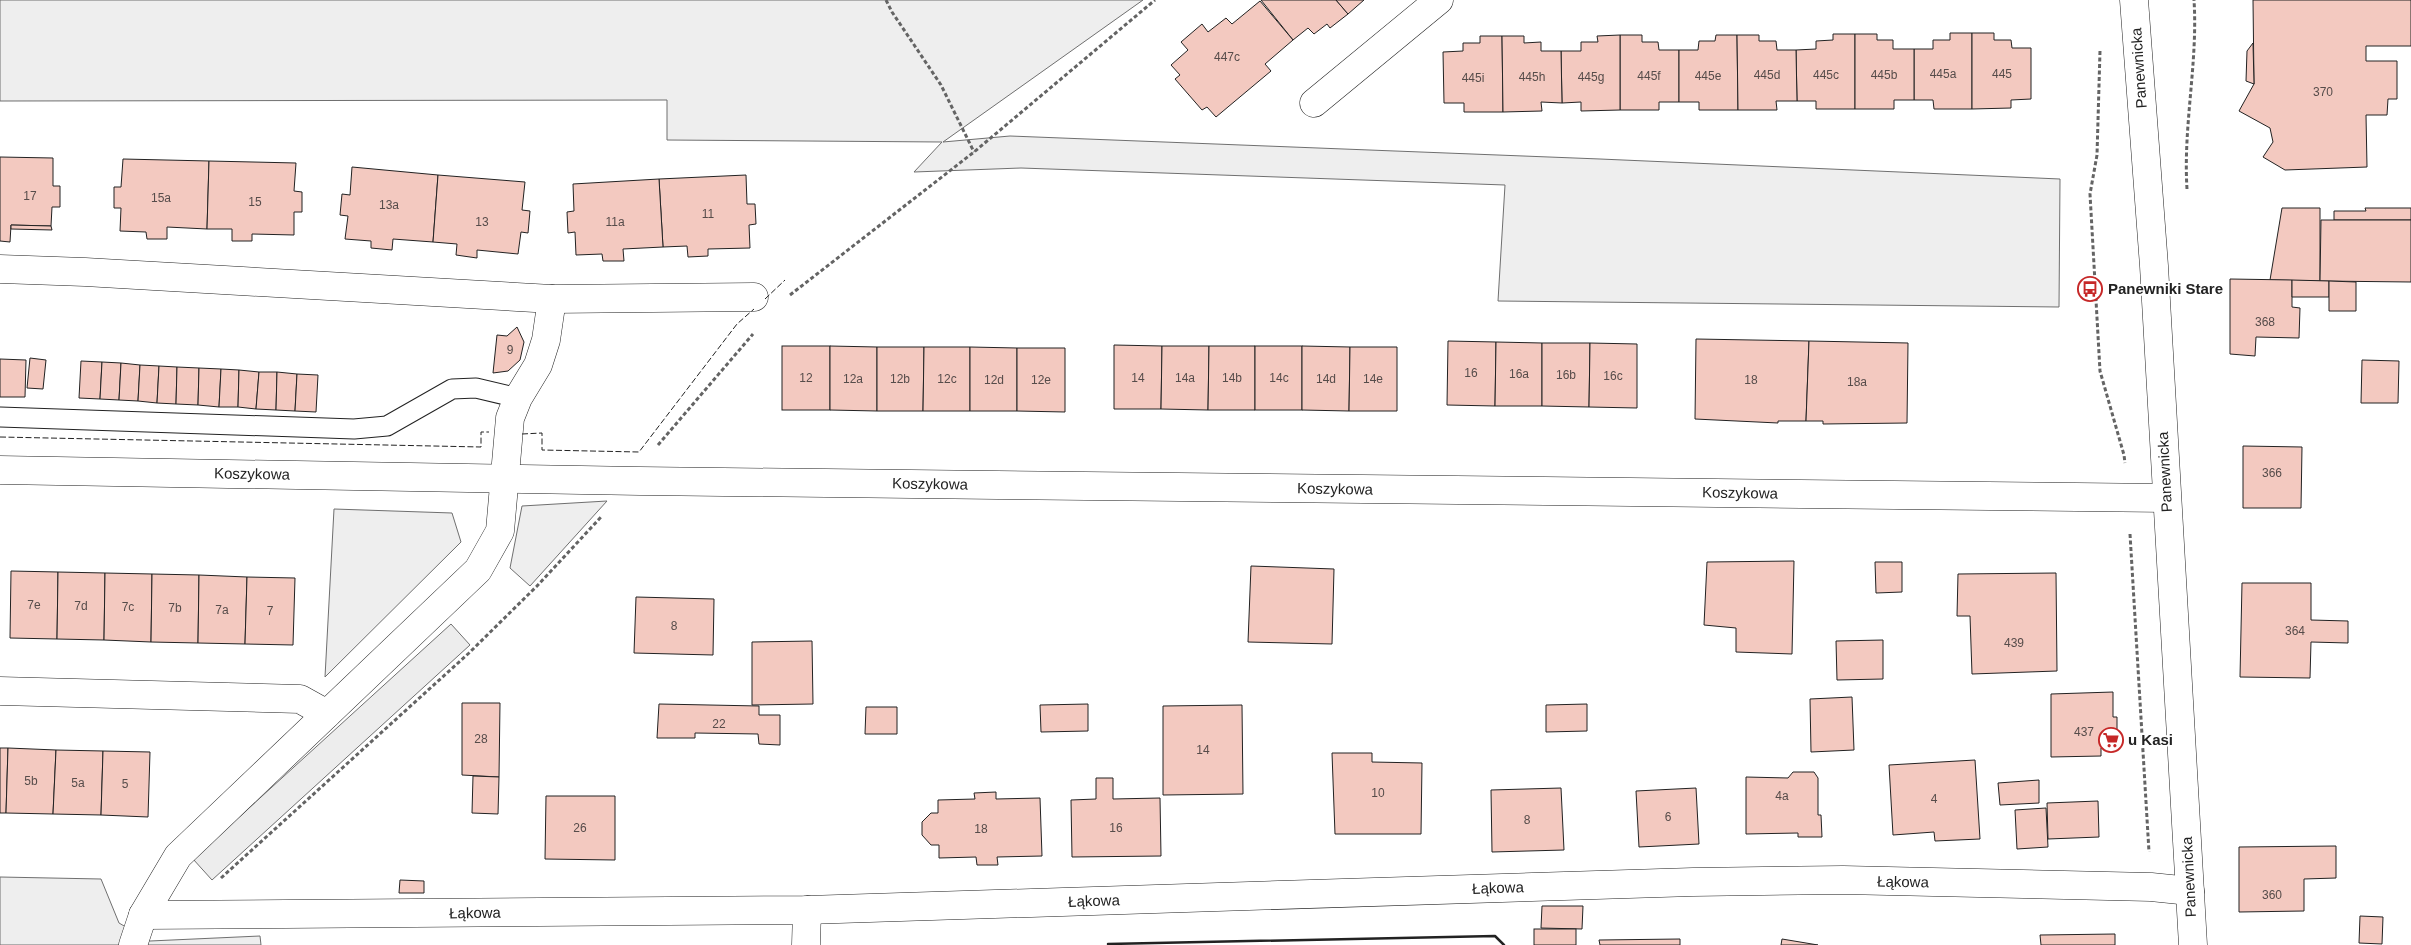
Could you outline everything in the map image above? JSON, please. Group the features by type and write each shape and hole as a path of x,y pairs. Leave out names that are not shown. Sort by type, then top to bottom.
{"street":[{"path":"1314,102 1439,0"},
{"name":"Panewnicka","path":"2134,0 2154,266 2192,945"},
{"path":"0,269 84,272 552,299 754,297"},
{"path":"133,945 143,915 178,856 478,570 500,531 510,418 518,398 538,365 546,340 552,299"},
{"name":"Koszykowa","path":"0,470 505,479 2166,498"},
{"path":"0,691 300,700 327,714"},
{"name":"Łąkowa","path":"143,915 806,910 1693,882 1843,880 2151,888 2190,891"},
{"path":"806,910 806,945"}],"lane":[{"path":"0,417 354,429 387,426 452,389 476,388 518,398"}],"path":[{"path":"886,0 940,85 974,152"},
{"path":"788,296 974,152 1155,0"},
{"path":"655,448 755,331"},
{"path":"199,915 222,877 469,653 537,586 607,510"}],"shaded area":[{"path":"0,0 1143,0 943,142 1010,136 2060,179 2059,307 1498,301 1505,185 1021,168 914,172 942,142 667,140 667,100 0,101"},
{"path":"607,501 530,586 510,568 522,506"},
{"path":"334,509 452,513 461,542 325,677"},
{"path":"451,624 470,645 212,880 193,859"},
{"path":"0,877 101,879 119,923 150,941 260,936 261,945 0,945"}],"building":[{"path":"1261,0 1336,0 1348,14 1330,28 1327,24 1314,34 1308,28 1293,40"},
{"path":"1336,0 1364,0 1348,14"},
{"path":"2253,0 2411,0 2411,46 2366,46 2366,61 2397,61 2397,99 2388,99 2387,115 2366,115 2367,167 2285,170 2263,157 2273,142 2270,128 2239,111 2254,84"},
{"path":"1260,1 1293,40 1265,64 1271,71 1216,117 1207,107 1202,110 1175,79 1180,75 1171,65 1188,50 1181,42 1202,24 1208,32 1226,18 1232,24"},
{"path":"1950,33 1972,33 1972,109 1934,109 1933,100 1914,100 1914,49 1933,49 1933,40 1950,40"},
{"path":"1972,33 1994,33 1994,40 2011,40 2012,48 2031,48 2031,99 2011,100 2011,108 1972,109"},
{"path":"1833,34 1855,34 1855,109 1816,109 1816,101 1797,101 1796,50 1816,49 1816,41 1833,40"},
{"path":"1855,34 1877,34 1877,40 1893,40 1893,49 1914,49 1914,100 1894,100 1894,109 1855,109"},
{"path":"1620,35 1642,35 1642,42 1658,42 1659,50 1679,50 1679,102 1659,102 1659,110 1620,110"},
{"path":"1620,35 1620,110 1581,111 1581,102 1562,103 1561,51 1581,51 1581,42 1598,42 1597,36"},
{"path":"1716,35 1737,35 1738,110 1699,110 1699,102 1679,102 1679,50 1698,50 1699,41 1715,41"},
{"path":"1737,35 1759,35 1759,41 1776,41 1777,50 1796,50 1797,101 1776,101 1777,110 1738,110"},
{"path":"1480,36 1502,36 1503,112 1464,112 1464,103 1444,103 1443,52 1463,51 1463,43 1480,43"},
{"path":"1502,36 1524,36 1524,43 1541,42 1541,51 1561,51 1562,103 1541,102 1542,111 1503,112"},
{"path":"2253,43 2254,84 2246,81 2247,51"},
{"path":"0,157 53,158 53,186 60,186 60,207 52,207 51,226 11,225 10,242 0,241"},
{"path":"123,159 209,161 207,229 167,227 167,239 147,239 146,232 120,231 121,208 114,208 114,187 121,187"},
{"path":"209,161 296,163 294,191 302,192 302,212 294,212 294,235 252,234 252,241 232,241 232,229 207,229"},
{"path":"352,167 438,175 433,242 393,239 392,250 371,248 371,241 345,239 348,216 340,215 342,194 350,195"},
{"path":"438,175 525,182 522,210 530,211 528,233 521,232 518,254 477,250 477,258 456,255 457,244 433,242"},
{"path":"746,175 747,204 755,204 756,224 749,225 750,248 708,249 708,256 688,257 687,246 663,247 659,179"},
{"path":"659,179 663,247 623,249 624,261 603,261 602,254 576,255 575,232 568,233 567,212 574,211 573,184"},
{"path":"2282,208 2320,208 2320,281 2270,280"},
{"path":"2365,208 2411,208 2411,220 2334,220 2334,211 2366,211"},
{"path":"2321,220 2411,220 2411,282 2320,281"},
{"path":"11,225 51,226 52,230 11,229"},
{"path":"2230,279 2292,280 2292,307 2300,308 2299,338 2256,337 2255,356 2230,354"},
{"path":"2292,280 2329,281 2329,297 2292,297"},
{"path":"2329,281 2356,282 2356,311 2329,311"},
{"path":"517,327 524,342 520,360 508,371 493,373 497,335 507,336"},
{"path":"1696,339 1809,341 1806,421 1778,421 1778,423 1695,419"},
{"path":"1448,341 1496,342 1495,406 1447,405"},
{"path":"1809,341 1908,343 1907,423 1823,424 1823,421 1806,421"},
{"path":"1496,342 1542,343 1542,406 1495,406"},
{"path":"1542,343 1590,343 1589,407 1542,406"},
{"path":"1590,343 1637,344 1637,408 1589,407"},
{"path":"1114,345 1162,346 1161,409 1114,409"},
{"path":"782,346 830,346 830,410 782,410"},
{"path":"830,346 877,347 877,411 830,410"},
{"path":"1162,346 1209,346 1208,410 1161,409"},
{"path":"1209,346 1255,346 1255,410 1208,410"},
{"path":"1255,346 1302,346 1302,410 1255,410"},
{"path":"1302,346 1350,347 1349,411 1302,410"},
{"path":"877,347 924,347 923,411 877,411"},
{"path":"924,347 970,347 970,411 923,411"},
{"path":"970,347 1017,348 1017,411 970,411"},
{"path":"1350,347 1397,347 1397,411 1349,411"},
{"path":"1017,348 1065,348 1065,412 1017,411"},
{"path":"30,358 46,360 43,389 27,388"},
{"path":"0,359 26,360 25,397 0,397"},
{"path":"2362,360 2399,361 2398,403 2361,403"},
{"path":"81,361 102,362 100,399 79,398"},
{"path":"102,362 121,363 119,400 100,399"},
{"path":"121,363 140,365 138,401 119,400"},
{"path":"140,365 159,366 157,403 138,401"},
{"path":"159,366 177,367 176,404 157,403"},
{"path":"177,367 199,368 198,405 176,404"},
{"path":"199,368 221,369 219,407 198,405"},
{"path":"221,369 239,370 238,407 219,407"},
{"path":"239,370 259,372 256,409 238,407"},
{"path":"259,372 277,372 276,410 256,409"},
{"path":"277,372 297,374 295,411 276,410"},
{"path":"297,374 318,375 316,412 295,411"},
{"path":"2243,446 2302,447 2301,508 2243,508"},
{"path":"1794,561 1792,654 1736,652 1736,628 1704,625 1707,562"},
{"path":"1875,562 1902,562 1902,592 1876,593"},
{"path":"1251,566 1334,569 1332,644 1248,642"},
{"path":"11,571 58,572 57,639 10,638"},
{"path":"58,572 105,573 104,640 57,639"},
{"path":"105,573 152,574 151,642 104,640"},
{"path":"2056,573 2057,671 1972,674 1970,616 1957,616 1958,574"},
{"path":"152,574 199,575 198,643 151,642"},
{"path":"199,575 247,577 245,644 198,643"},
{"path":"247,577 295,578 293,645 245,644"},
{"path":"2242,583 2311,583 2311,620 2348,621 2348,643 2311,642 2310,678 2240,677"},
{"path":"636,597 714,599 713,655 634,653"},
{"path":"1883,640 1883,679 1837,680 1836,641"},
{"path":"812,641 813,704 752,705 752,642"},
{"path":"2113,692 2113,717 2117,717 2117,747 2101,748 2101,756 2051,757 2051,694"},
{"path":"1852,697 1854,750 1811,752 1810,699"},
{"path":"462,703 500,703 499,777 462,775"},
{"path":"659,704 759,706 759,715 780,715 780,745 759,744 758,734 695,733 695,738 657,738"},
{"path":"1088,704 1088,731 1041,732 1040,705"},
{"path":"1587,704 1587,731 1546,732 1546,705"},
{"path":"1242,705 1243,794 1163,795 1163,706"},
{"path":"866,707 897,707 897,734 865,734"},
{"path":"0,748 8,748 6,813 0,813"},
{"path":"8,748 56,750 53,814 6,813"},
{"path":"56,750 103,751 101,815 53,814"},
{"path":"103,751 150,752 148,817 101,815"},
{"path":"1332,753 1372,753 1372,762 1422,763 1421,834 1335,834"},
{"path":"1975,760 1980,839 1935,841 1934,832 1893,835 1889,765"},
{"path":"1793,772 1814,772 1818,778 1818,815 1821,815 1822,837 1798,837 1798,833 1746,834 1746,777 1788,778"},
{"path":"473,776 499,777 498,814 472,813"},
{"path":"1096,778 1113,778 1113,799 1160,798 1161,856 1072,857 1071,800 1096,799"},
{"path":"2039,780 2039,803 2000,805 1998,783"},
{"path":"1561,788 1564,850 1492,852 1491,790"},
{"path":"1696,788 1699,844 1639,847 1636,791"},
{"path":"996,792 996,799 1040,798 1042,856 997,857 998,865 977,865 976,857 939,858 939,845 931,845 922,835 922,822 931,813 938,813 938,800 975,799 974,793"},
{"path":"546,796 615,796 615,860 545,859"},
{"path":"2098,801 2099,837 2048,839 2047,803"},
{"path":"2046,808 2048,847 2017,849 2015,810"},
{"path":"2336,846 2336,878 2304,879 2304,911 2239,912 2239,847"},
{"path":"400,880 424,881 424,893 399,893"},
{"path":"1542,906 1583,906 1582,929 1541,928"},
{"path":"2360,916 2383,917 2382,944 2359,943"},
{"path":"1534,929 1576,929 1576,945 1534,945"},
{"path":"2115,934 2115,945 2041,945 2040,935"},
{"path":"1680,939 1680,945 1600,945 1599,940"},
{"path":"1782,939 1818,945 1781,945"}],"fence":[{"path":"765,299 785,280"},
{"path":"522,434 542,433 542,450 639,452 737,324 754,309"},
{"path":"0,437 481,447 481,432 489,432"}],"wall":[{"path":"1108,944 1495,936 1504,945"}],"place":[{"name":"Panewniki Stare","path":"2090,289"},
{"name":"u Kasi","path":"2111,740"}]}
